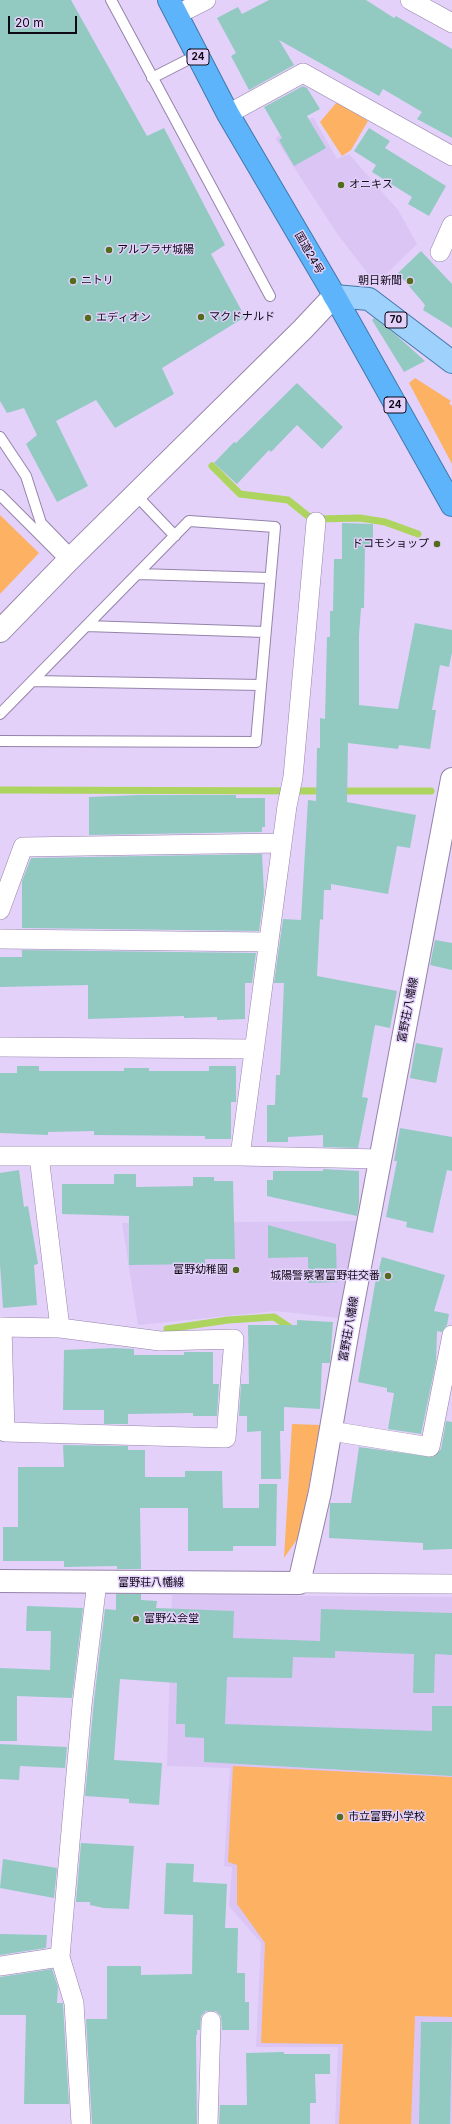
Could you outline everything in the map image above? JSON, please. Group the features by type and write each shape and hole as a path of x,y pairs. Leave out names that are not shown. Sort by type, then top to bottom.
{"highway":[{"name":"国道24号","path":"172,7 228,114 334,296 452,505"}],"main road":[{"name":"70","path":"334,296 369,299 452,362"},
{"path":"0,631 70,559 303,330 334,296"},
{"name":"富野荘八幡線","path":"0,1581 299,1583 320,1492 380,1159 452,780"}],"street":[{"path":"172,7 206,0"},
{"path":"410,0 452,24"},
{"path":"228,114 303,74 452,156"},
{"path":"440,252 452,225"},
{"path":"240,1156 253,1049 287,806 293,777 316,522"},
{"path":"0,910 23,847 282,843"},
{"path":"0,938 268,942"},
{"path":"0,1047 253,1049"},
{"path":"0,1156 240,1156 380,1159"},
{"path":"39,1156 60,1328"},
{"path":"1,1327 60,1328 160,1341 234,1339 226,1438 5,1432 1,1327"},
{"path":"331,1431 430,1447 452,1335"},
{"path":"81,2124 74,2003 60,1958 82,1705 97,1582"},
{"path":"299,1583 452,1584"},
{"path":"0,1966 60,1958"},
{"path":"208,2124 211,2021"}],"lane":[{"path":"112,0 152,78 270,296"},
{"path":"152,78 197,55"},
{"path":"0,437 26,476 41,523 70,559"},
{"path":"0,495 70,559"},
{"path":"136,495 175,536"},
{"path":"0,714 189,521 274,527 256,742 0,741"},
{"path":"138,574 270,578"},
{"path":"86,626 265,632"},
{"path":"32,681 261,685"}],"shaded area":[{"path":"337,102 368,121 351,150 342,156 320,122"},
{"name":"オニキス","path":"313,117 337,159 349,154 398,210 417,244 376,284 338,235 275,138"},
{"path":"415,378 451,401 449,403 452,406 452,464 409,383"},
{"path":"0,515 39,553 0,594"},
{"path":"358,1221 339,1318 276,1311 138,1325 122,1223"},
{"path":"292,1424 320,1425 300,1535 284,1558"},
{"name":"市立富野小学校","path":"172,1595 452,1597 452,2124 335,2124 338,2047 256,2047 261,1943 229,1906 232,1867 224,1866 230,1768 167,1766"},
{"path":"233,1766 452,1777 452,2017 415,2016 411,2124 339,2124 343,2044 261,2043 265,1943 237,1904 237,1865 228,1862"}],"building":[{"name":"アルプラザ城陽","path":"0,0 71,0 147,136 164,128 225,245 211,254 245,317 162,368 174,394 115,428 96,400 56,421 88,486 57,502 26,444 37,435 24,408 7,413 0,401"},
{"path":"269,0 366,0 394,18 396,16 452,49 452,138 417,119 422,112 383,89 379,96 279,40 294,65 249,90 231,56 236,53 217,18 238,7 242,14"},
{"path":"303,86 307,88 320,109 307,116 326,148 294,166 279,140 282,138 264,107"},
{"path":"369,128 390,141 385,148 446,186 429,216 408,204 412,197 372,172 376,165 354,151"},
{"path":"421,251 452,284 452,328 423,310 425,305 398,273"},
{"path":"374,318 395,334 425,361 404,372 372,320"},
{"path":"297,383 343,427 322,449 297,425 271,452 269,450 237,484 214,463 234,442 236,443"},
{"path":"342,523 373,524 373,547 365,547 364,608 361,608 359,635 359,705 398,709 415,623 452,630 452,652 449,667 440,665 432,710 436,710 430,749 399,745 398,749 348,743 347,802 416,815 410,848 397,846 388,894 331,884 331,890 324,890 323,920 320,919 317,976 397,991 390,1028 375,1025 362,1097 368,1098 358,1148 323,1147 323,1135 288,1137 288,1142 267,1142 267,1105 275,1105 276,1075 280,1075 284,983 274,983 283,919 301,920 308,800 316,801 317,748 320,748 320,718 325,719 327,637 330,637 330,611 333,611 334,559 342,559"},
{"path":"139,795 236,795 236,798 265,798 265,827 262,827 262,832 89,835 89,797"},
{"path":"262,854 264,894 259,931 22,928 22,881 31,858"},
{"path":"435,940 452,943 452,970 430,965"},
{"path":"22,950 256,953 252,983 245,983 245,1019 217,1020 217,1017 184,1018 184,1016 88,1019 88,985 0,987 0,957 22,957"},
{"path":"416,1043 443,1048 436,1083 410,1078"},
{"path":"17,1066 39,1066 39,1071 124,1071 124,1068 149,1068 149,1071 209,1071 209,1066 236,1066 236,1102 231,1102 231,1139 205,1139 205,1136 94,1135 94,1131 48,1132 48,1135 0,1133 0,1073 17,1073"},
{"path":"400,1128 452,1137 452,1171 447,1170 433,1233 406,1227 407,1222 386,1217 397,1161 394,1161"},
{"path":"323,1169 359,1171 359,1203 357,1216 267,1196 267,1180 273,1180 273,1171 323,1171"},
{"path":"19,1170 24,1207 28,1206 38,1264 34,1265 37,1305 3,1308 0,1264 0,1173"},
{"path":"114,1174 136,1174 136,1187 193,1186 193,1177 214,1177 214,1181 233,1181 235,1259 205,1259 205,1264 129,1265 129,1216 62,1214 62,1184 114,1184"},
{"path":"268,1225 336,1244 337,1282 308,1283 308,1257 268,1258"},
{"path":"382,1257 445,1275 434,1311 449,1314 447,1325 442,1332 437,1331 436,1362 421,1434 388,1429 394,1393 387,1392 387,1388 358,1382 375,1284"},
{"path":"297,1320 333,1322 330,1363 322,1363 320,1409 284,1407 284,1431 280,1431 281,1479 261,1479 261,1431 247,1432 247,1416 239,1416 241,1384 249,1384 248,1325 297,1325"},
{"path":"114,1348 134,1349 134,1355 184,1355 184,1352 213,1352 213,1384 219,1384 217,1416 193,1416 193,1413 128,1414 128,1424 104,1424 104,1410 63,1410 64,1350"},
{"path":"446,1421 452,1422 452,1549 423,1550 423,1543 329,1538 330,1503 351,1503 359,1447 433,1457 441,1449"},
{"path":"63,1445 128,1446 128,1450 145,1450 145,1477 185,1477 185,1471 222,1471 223,1508 259,1508 259,1484 277,1484 276,1546 233,1546 233,1551 188,1551 188,1508 140,1508 141,1569 117,1569 117,1566 64,1567 64,1561 3,1561 3,1527 18,1527 18,1467 64,1467"},
{"path":"116,1594 141,1594 141,1600 157,1601 156,1608 234,1611 233,1638 320,1641 321,1609 452,1613 452,1655 435,1654 434,1693 413,1693 414,1654 335,1651 335,1658 293,1657 292,1678 227,1677 225,1724 432,1731 432,1706 452,1706 452,1776 204,1762 204,1738 185,1737 185,1724 176,1724 177,1683 120,1679 114,1760 162,1763 159,1805 129,1803 129,1799 85,1796 94,1700 105,1609 116,1610"},
{"path":"27,1606 83,1608 72,1698 17,1696 17,1741 0,1741 0,1668 50,1670 51,1631 26,1631"},
{"path":"0,1744 67,1747 65,1768 20,1766 19,1780 0,1779"},
{"path":"81,1843 134,1846 129,1909 104,1908 90,1905 90,1902 76,1902"},
{"path":"3,1859 57,1868 54,1898 0,1888"},
{"path":"166,1863 194,1864 193,1882 227,1884 225,1928 238,1928 237,1973 245,1973 245,2002 249,2002 249,2030 222,2030 221,2016 216,2011 206,2011 201,2016 200,2030 197,2030 196,2035 197,2124 92,2124 86,2019 107,2019 107,1966 141,1966 141,1975 192,1974 193,1915 164,1914"},
{"path":"0,1934 47,1935 46,1948 0,1955"},
{"path":"52,1969 58,1987 57,2003 63,2003 69,2104 24,2104 26,2015 0,2015 0,1977"},
{"path":"421,2022 452,2022 450,2124 419,2124"},
{"path":"284,2052 284,2054 330,2054 330,2074 315,2074 316,2103 310,2103 310,2124 219,2124 220,2105 247,2105 246,2053"}],"waterway":[{"path":"212,466 240,494 288,500 308,516 317,519 360,518 385,522 418,534"},
{"path":"0,790 325,791"},
{"path":"338,791 431,791"},
{"path":"167,1329 228,1320 274,1317 289,1327"}],"place":[{"name":"オニキス","path":"341,185"},
{"name":"アルプラザ城陽","path":"109,250"},
{"name":"ニトリ","path":"73,281"},
{"name":"朝日新聞","path":"410,281"},
{"name":"マクドナルド","path":"201,317"},
{"name":"エディオン","path":"88,318"},
{"name":"ドコモショップ","path":"437,544"},
{"name":"富野幼稚園","path":"236,1270"},
{"name":"城陽警察署富野荘交番","path":"388,1276"},
{"name":"富野公会堂","path":"136,1619"},
{"name":"市立富野小学校","path":"340,1817"}]}
